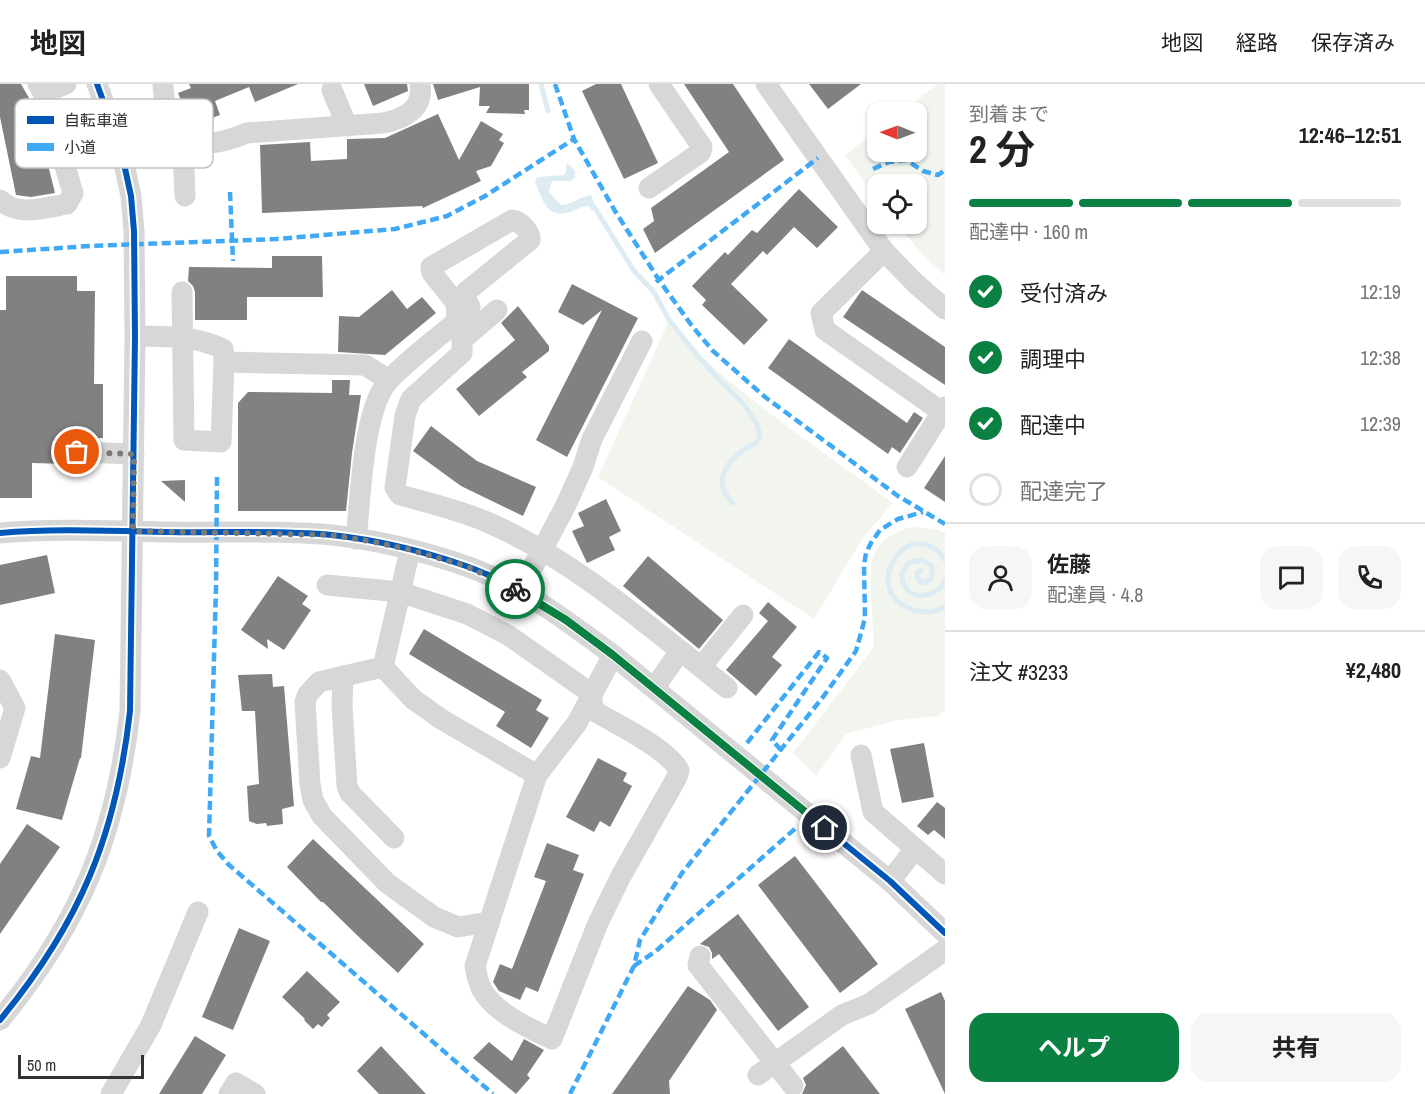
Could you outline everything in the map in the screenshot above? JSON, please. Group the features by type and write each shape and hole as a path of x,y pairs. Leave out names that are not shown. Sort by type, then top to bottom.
{"street":[{"path":"40,88 66,84"},
{"path":"97,84 102,99"},
{"path":"163,84 164,99"},
{"path":"213,144 247,133 383,123 404,118 411,112 422,93 420,84"},
{"path":"649,188 701,152 702,147 659,84"},
{"path":"766,84 884,251 915,283 945,309"},
{"path":"332,90 346,126"},
{"path":"0,201 9,208 21,211 67,204 73,193 65,168"},
{"path":"0,1020 28,986 62,935 89,878 110,819 124,758 130,711 135,336 134,231 131,196 125,168"},
{"path":"184,168 185,196"},
{"path":"456,329 470,307 464,295 466,292 530,240 530,236 519,221 512,220 431,267 432,273 456,303 458,309 456,329 462,353 411,399 405,416 395,488 400,495 479,519 543,550 617,601 727,688"},
{"path":"884,251 821,313 825,330 944,410 907,467"},
{"path":"135,336 183,337 197,339 223,349 221,442 184,440 183,337 182,292"},
{"path":"356,539 368,429 375,402 388,380 456,329 497,310"},
{"path":"520,591 574,487 592,439 642,341"},
{"path":"224,362 365,365 388,380"},
{"path":"77,452 134,454"},
{"path":"0,533 133,531 331,535 411,550 466,566 520,591 566,620 655,687 890,881 945,933"},
{"path":"383,667 411,550"},
{"path":"327,585 400,592 467,614 508,635 592,694"},
{"path":"700,667 743,615"},
{"path":"655,687 680,651"},
{"path":"592,694 592,704 596,712 648,743 675,763 679,770 598,923 552,1039 508,1015 485,994 478,981 475,966 537,775 577,723 592,694 613,655"},
{"path":"383,667 319,682 308,694 305,702 313,800 322,816 387,884 434,917 458,927 489,922"},
{"path":"383,667 413,699 441,719 537,775"},
{"path":"343,676 342,705 347,786 350,793 394,838"},
{"path":"0,680 15,708 0,758"},
{"path":"861,755 873,812 945,874"},
{"path":"890,881 915,849"},
{"path":"111,1094 151,1025 198,912"},
{"path":"767,1069 842,1015 869,1004 945,950"},
{"path":"700,956 698,964 767,1069 793,1086"},
{"path":"229,1094 236,1083 255,1094"}],"shaded area":[{"path":"938,84 945,84 945,275 923,255 905,234 927,234 927,174 867,174 867,186 845,155 867,138 867,162 927,162 927,102 914,102"},
{"path":"569,164 575,171 575,177 571,181 552,181 549,192 561,205 591,195 596,207 592,210 586,206 562,214 555,213 546,206 543,200 535,182 537,177 564,175 566,165"},
{"path":"668,323 747,396 893,503 862,539 814,619 598,477"},
{"path":"911,527 936,529 945,533 945,710 938,716 897,720 846,734 816,776 793,753 874,647 872,560 888,537"}],"building":[{"path":"0,84 21,84 30,99 15,99 15,168 49,168 55,193 31,197 16,195 0,117"},
{"path":"189,84 298,84 255,102 249,87 215,101 220,115 213,118 213,99 180,99 178,93 191,88"},
{"path":"364,84 407,84 408,91 373,106"},
{"path":"433,84 529,84 529,110 524,110 525,114 486,113 490,106 479,106 480,87 438,100"},
{"path":"596,84 621,84 658,163 624,179 582,91"},
{"path":"684,84 733,84 784,160 655,253 643,229 654,221 651,208 729,152"},
{"path":"809,84 861,84 828,109"},
{"path":"438,114 459,160 481,121 503,134 499,140 504,143 491,166 476,171 481,181 423,208 422,206 262,213 260,145 310,142 311,161 347,159 347,139 385,138"},
{"path":"799,189 838,227 817,248 794,227 767,255 763,251 731,284 768,320 744,345 702,305 706,300 692,286 725,252 728,255 752,230 757,233"},
{"path":"272,256 322,256 323,297 247,297 247,320 195,320 195,292 188,281 189,267 272,268"},
{"path":"6,276 77,276 77,291 95,291 94,384 103,384 103,438 81,438 71,441 64,451 69,464 32,463 32,498 0,498 0,310 6,310"},
{"path":"572,284 638,318 567,457 536,440 602,310 583,325 558,312"},
{"path":"392,290 407,309 422,297 436,313 385,355 338,352 339,316 359,317"},
{"path":"862,290 945,347 945,385 843,317"},
{"path":"518,306 549,346 549,351 522,372 527,377 479,416 456,389 515,340 501,323"},
{"path":"789,339 907,423 914,412 923,418 900,453 892,447 888,454 768,368"},
{"path":"332,380 350,380 349,395 361,395 346,511 238,511 238,403 248,392 332,393"},
{"path":"431,426 477,461 536,487 523,516 461,486 413,451"},
{"path":"945,456 945,502 924,488"},
{"path":"185,480 185,502 161,481"},
{"path":"606,499 621,531 609,537 615,550 587,563 572,531 584,526 578,513"},
{"path":"47,555 55,593 0,605 0,565"},
{"path":"648,556 723,620 699,649 623,586"},
{"path":"278,576 308,596 302,604 311,610 284,650 267,639 268,649 241,630"},
{"path":"768,602 797,627 772,657 782,665 756,696 726,670 768,621 759,613"},
{"path":"424,629 542,700 536,710 549,718 531,748 496,726 505,712 409,654"},
{"path":"55,634 95,640 81,758 62,820 16,809 31,756 40,758"},
{"path":"272,674 273,687 284,686 294,806 282,809 283,824 267,826 266,823 257,824 249,821 247,786 259,784 255,711 242,711 238,675"},
{"path":"924,743 934,797 902,803 890,749"},
{"path":"598,758 627,773 623,781 632,786 610,827 600,821 594,832 566,817"},
{"path":"937,802 945,808 945,839 934,830 928,835 917,826"},
{"path":"27,824 60,847 0,934 0,864"},
{"path":"313,839 424,944 398,973 321,902 287,867"},
{"path":"547,843 579,855 573,870 584,874 538,992 526,987 520,1000 499,991 493,982 500,964 512,969 546,881 534,877"},
{"path":"795,856 878,964 840,993 758,885"},
{"path":"738,914 809,1007 778,1031 719,954 712,959 709,947 700,944"},
{"path":"239,928 270,941 233,1030 202,1017"},
{"path":"307,971 340,1002 327,1015 330,1018 322,1027 318,1024 313,1029 282,997"},
{"path":"688,986 710,1000 717,1010 669,1081 670,1094 612,1094"},
{"path":"941,992 945,1001 945,1094 905,1009"},
{"path":"195,1036 226,1055 202,1094 159,1094"},
{"path":"524,1039 544,1050 527,1075 530,1078 516,1094 473,1058 489,1042 512,1061"},
{"path":"381,1046 426,1094 379,1094 357,1071"},
{"path":"843,1046 880,1094 802,1094 806,1085 803,1078"}],"waterway":[{"path":"541,84 548,111"},
{"path":"595,208 634,271 654,292 669,320 702,361 746,407 757,425 759,439 735,457 723,476 723,489 733,503"},
{"path":"945,560 931,547 918,544 905,549 895,559 889,573 889,587 897,601 922,612 934,611 945,606"},
{"path":"920,571 917,573 919,581 925,583 932,578 932,566 922,560 910,562 902,572 906,588 912,593 918,595 933,593 945,581"}],"marked path":[{"path":"555,84 574,139 615,211 659,280 713,351 765,397 898,496 945,524"},
{"path":"0,252 276,239 395,229 447,216 485,196 574,139"},
{"path":"656,282 818,158"},
{"path":"873,169 889,162 906,160 923,171 938,175 945,170"},
{"path":"230,192 233,261"},
{"path":"217,477 209,836 217,851 228,864 493,1094"},
{"path":"570,1094 634,966 640,940 682,873 823,697 856,651 865,618 864,565 871,543 880,530 898,519 923,512"},
{"path":"747,743 819,652 827,658 772,740 781,750"},
{"path":"634,966 656,951 797,827"}],"cycle path":[{"path":"97,84 102,99"},
{"path":"0,1020 28,984 73,913 104,838 124,756 130,711 135,336 134,231 131,196 125,168"},
{"path":"0,533 84,530 312,533 366,540 417,551 486,574 542,605 613,655 890,881 945,933"}],"way so far":[{"path":"77,452 134,454 133,531 331,535 387,544 466,566 515,589"}],"route":[{"path":"515,589 566,620 655,687 825,828"}]}
